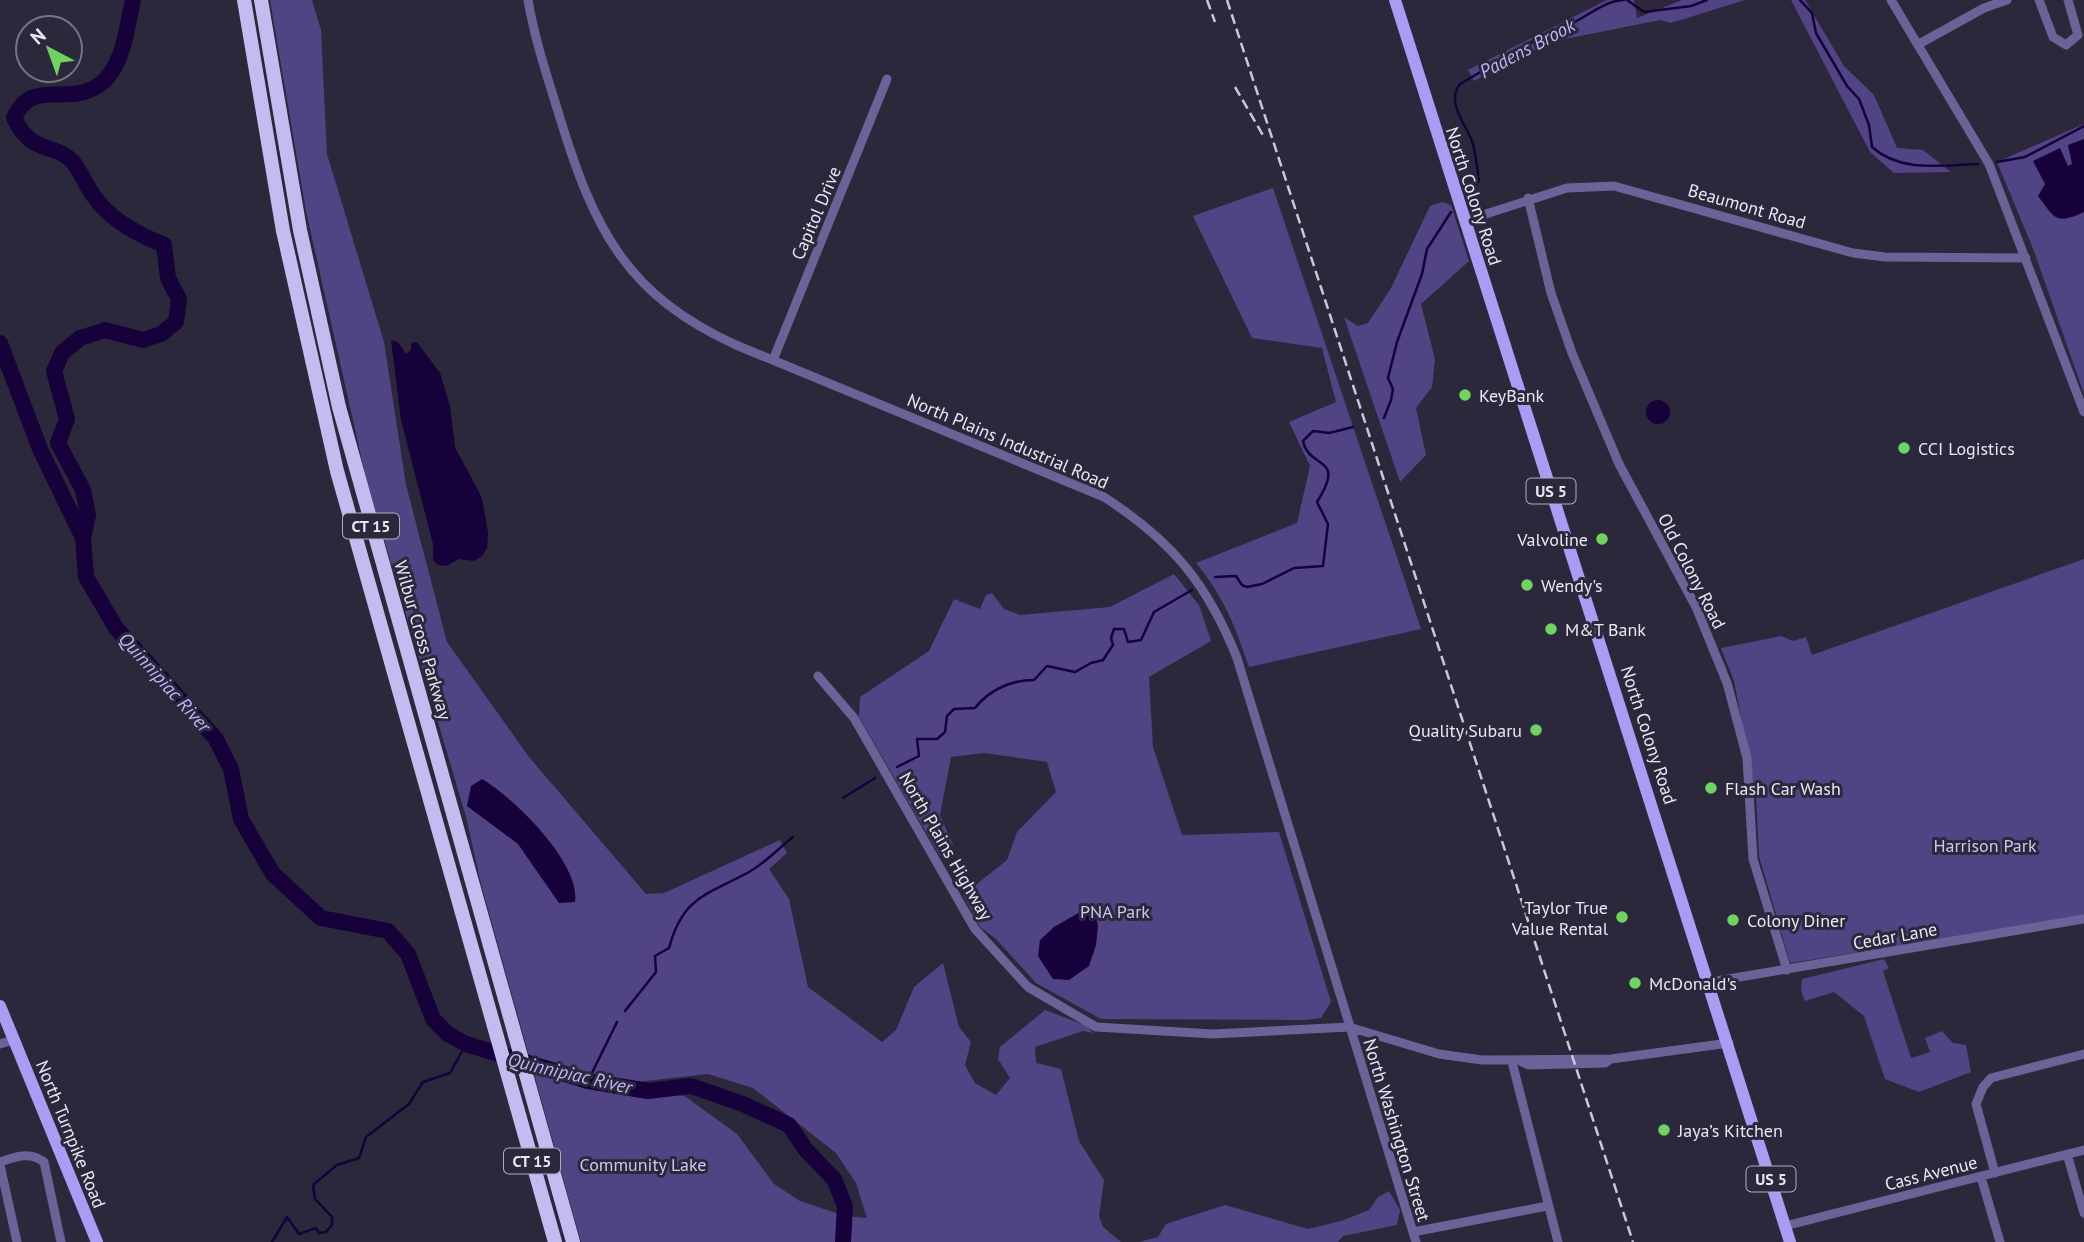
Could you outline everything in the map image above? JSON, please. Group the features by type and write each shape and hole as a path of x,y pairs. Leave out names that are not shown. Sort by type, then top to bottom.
{"highway":[{"name":"Wilbur Cross Parkway","path":"244,0 283,231 322,411 555,1242"},
{"name":"Wilbur Cross Parkway","path":"261,0 293,194 339,407 573,1242"}],"main road":[{"name":"North Colony Road","path":"1395,0 1710,982 1790,1242"},
{"name":"North Turnpike Road","path":"0,1006 97,1242"}],"street":[{"name":"North Plains Industrial Road","path":"528,0 539,53 579,177 609,241 647,288 669,308 700,328 1104,497 1135,517 1182,558 1216,610 1237,658 1349,1027"},
{"path":"1891,0 1989,164 2084,412"},
{"path":"1919,44 1984,8 2007,0"},
{"path":"2039,0 2053,37 2066,46 2078,35 2068,0"},
{"name":"Capitol Drive","path":"774,359 887,79"},
{"name":"Beaumont Road","path":"1464,221 1528,198 1567,188 1614,186 1853,253 1885,257 2026,258"},
{"name":"Old Colony Road","path":"1528,198 1551,293 1572,353 1619,464 1696,607 1727,683 1747,758 1753,859 1787,970"},
{"name":"North Plains Highway","path":"818,676 854,718 975,929 1028,987 1096,1027 1213,1034 1349,1027 1438,1054 1517,1062 1530,1059 1611,1059 1729,1043"},
{"name":"Cedar Lane","path":"1710,982 2084,919"},
{"name":"North Washington Street","path":"1349,1027 1414,1237"},
{"path":"0,1044 13,1040"},
{"path":"1996,1173 1976,1104 1983,1087 1992,1078 2084,1054"},
{"path":"1517,1062 1547,1206 1558,1242"},
{"name":"Cass Avenue","path":"1785,1227 2084,1150"},
{"path":"2067,1154 2084,1213"},
{"path":"17,1242 0,1163 24,1155 35,1155 44,1162 61,1242"},
{"path":"1980,1177 2000,1242"},
{"path":"1414,1237 1547,1206"}],"green space":[{"name":"Community Lake","path":"270,0 312,0 321,30 327,154 384,342 406,485 447,642 529,757 646,894 664,893 780,840 787,853 769,869 789,899 808,987 882,1042 896,1030 914,987 943,963 959,1027 971,1042 965,1065 975,1083 996,1095 1010,1078 998,1059 1000,1047 1045,1010 1087,1026 1093,1033 1083,1031 1035,1047 1036,1063 1061,1069 1079,1141 1104,1180 1099,1216 1103,1227 1121,1242 581,1242 481,884 466,817 366,478 306,211","holes":["708,1074 753,1088 836,1153 856,1183 867,1218 845,1216 800,1201 774,1184 737,1134 686,1097 657,1086 618,1084"]},
{"path":"1607,0 1634,0 1637,18 1682,0 1745,0 1671,23 1660,20 1550,42 1474,81 1468,70"},
{"path":"1791,0 1805,0 1844,66 1874,95 1897,148 1923,150 1951,172 1894,173 1870,152"},
{"path":"2084,124 2084,394 2034,251 1997,162"},
{"path":"1273,188 1421,629 1249,667 1228,612 1196,563 1297,523 1310,466 1289,422 1336,402 1322,348 1252,338 1193,216"},
{"path":"1442,202 1451,205 1469,261 1421,304 1435,359 1432,387 1416,408 1426,455 1400,482 1344,317 1358,326 1368,323 1391,288 1430,206"},
{"name":"Harrison Park","path":"2084,559 2084,917 1790,963 1759,856 1756,796 1734,681 1721,648 1781,636 1793,641 1806,637 1812,655"},
{"name":"PNA Park","path":"1174,574 1199,605 1211,641 1149,677 1153,747 1182,835 1279,832 1331,1002 1321,1018 1101,1019 1036,983 996,939 980,927 963,895 1007,860 1017,832 1056,792 1047,762 984,753 951,757 940,815 953,845 940,856 859,717 860,697 929,651 954,599 980,609 986,595 992,593 1004,609 1020,615 1110,607"},
{"path":"1884,959 1889,968 1883,971 1911,1058 1930,1052 1925,1038 1942,1031 1953,1043 1966,1045 1971,1072 1919,1092 1885,1079 1864,1016 1834,992 1805,1001 1801,991 1802,979"},
{"path":"1389,1191 1400,1210 1397,1225 1343,1236 1338,1242 1139,1242 1158,1237 1166,1224 1225,1205 1308,1229 1341,1221 1369,1210 1378,1197"}],"shaded area":[{"path":"2084,139 2084,212 2061,219 2052,214 2038,196 2045,184 2033,161 2060,148 2068,166 2072,164 2068,145"},
{"path":"391,340 398,342 406,354 411,350 411,343 417,342 440,373 450,406 455,447 482,498 488,533 487,548 482,556 474,561 459,559 446,566 438,565 433,560 433,544 401,420"},
{"path":"1658,400 1669,407 1670,412 1663,423 1658,424 1647,417 1646,412 1653,401"},
{"path":"482,779 527,816 556,851 574,886 575,902 559,903 518,844 467,806 471,786"},
{"path":"1089,907 1095,912 1098,926 1096,945 1089,966 1069,980 1053,979 1038,956 1040,940 1054,927"}],"waterway":[{"name":"Quinnipiac River","path":"133,0 120,55 103,82 78,93 31,98 22,105 14,118 28,138 59,152 73,162 107,212 134,231 164,245 168,278 179,299 176,322 161,334 143,340 105,330 80,338 62,353 54,371 67,419 58,443 83,490 88,515 83,538 86,577 116,628 216,739 231,769 241,819 273,874 321,918 388,931 408,954 433,1019 448,1034 466,1044 588,1081 648,1091 691,1086 743,1104 789,1125 806,1150 834,1179 845,1206 843,1242"},
{"name":"Padens Brook","path":"1468,192 1479,181 1472,141 1456,105 1456,91 1460,84 1552,30 1571,24 1615,1 1624,0"},
{"name":"Padens Brook","path":"1627,0 1644,12 1691,6 1707,0"},
{"name":"Padens Brook","path":"1800,0 1812,13 1816,33 1847,86 1859,99 1869,125 1872,147 1896,161 1909,164 1978,164"},
{"name":"Padens Brook","path":"1997,162 2025,157 2084,126"},
{"name":"Padens Brook","path":"1384,418 1393,389 1388,378 1397,342 1422,274 1427,249 1451,212"},
{"path":"0,343 40,449 83,538"},
{"name":"Padens Brook","path":"1215,577 1236,576 1242,585 1247,587 1262,584 1294,568 1323,566 1328,524 1317,502 1325,487 1327,470 1307,450 1303,441 1313,431 1329,433 1353,427"},
{"name":"Padens Brook","path":"897,767 919,756 917,739 937,739 945,732 947,716 954,709 975,708 1001,687 1034,680 1047,666 1075,672 1103,660 1113,645 1111,638 1114,629 1124,629 1128,642 1141,640 1154,612 1192,590"},
{"name":"Padens Brook","path":"843,798 875,778"},
{"name":"Padens Brook","path":"625,1011 656,972 655,956 669,948 689,907 709,892 755,868 793,837"},
{"name":"Padens Brook","path":"588,1081 617,1022"},
{"path":"272,1242 287,1217 299,1234 316,1228 319,1233 326,1232 332,1225 332,1217 315,1199 313,1185 337,1165 359,1158 366,1137 409,1104 423,1082 450,1073 466,1044"}],"railway":[{"path":"1207,0 1215,22"},
{"path":"1227,0 1633,1242"},
{"path":"1235,87 1264,137"}],"place":[{"name":"KeyBank","path":"1465,395"},
{"name":"CCI Logistics","path":"1904,448"},
{"name":"Valvoline","path":"1602,539"},
{"name":"Wendy's","path":"1527,585"},
{"name":"M&T Bank","path":"1551,629"},
{"name":"Quality Subaru","path":"1536,730"},
{"name":"Flash Car Wash","path":"1711,788"},
{"name":"Taylor True Value Rental","path":"1622,917"},
{"name":"Colony Diner","path":"1733,920"},
{"name":"McDonald's","path":"1635,983"},
{"name":"Jaya’s Kitchen","path":"1664,1130"}]}
